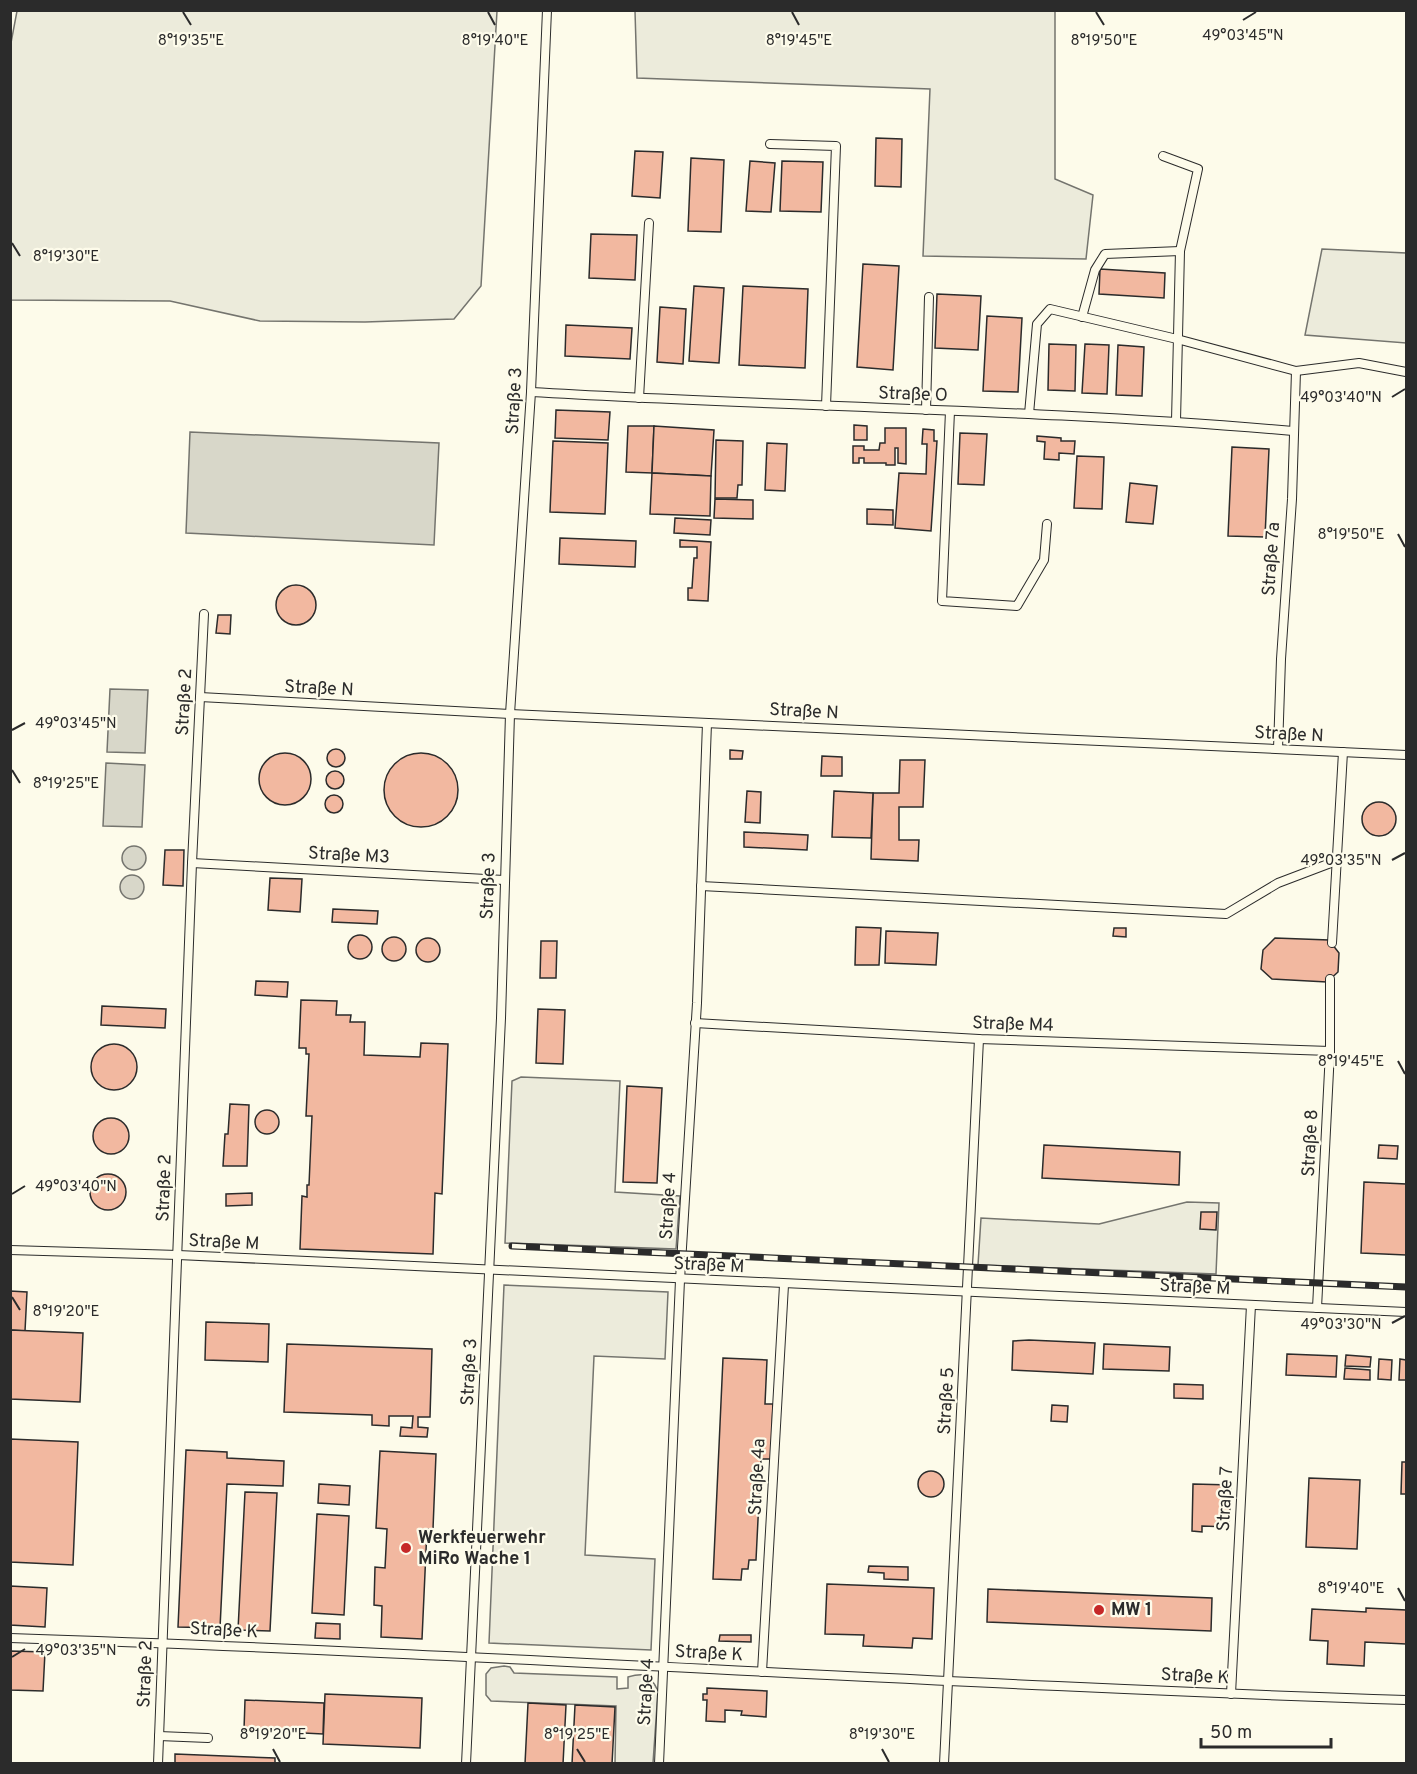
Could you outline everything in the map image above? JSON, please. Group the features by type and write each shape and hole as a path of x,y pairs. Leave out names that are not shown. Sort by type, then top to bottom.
{"lane":[{"name":"Straße 3","path":"466,1764 501,1018 510,714 531,392 547,10"},
{"path":"770,144 836,146 826,406"},
{"path":"1163,156 1198,170 1180,251 1176,421"},
{"path":"639,398 649,223"},
{"path":"1082,317 1095,270 1105,254 1180,251"},
{"path":"926,410 929,297"},
{"path":"1029,414 1037,324 1050,309 1177,339 1296,371 1359,363 1407,372"},
{"name":"Straße 7a","path":"1278,749 1281,659 1292,499 1296,371"},
{"name":"Straße O","path":"531,392 1176,421 1293,431"},
{"path":"950,411 942,601 1017,606 1044,560 1047,524"},
{"name":"Straße 2","path":"158,1764 192,863 204,614"},
{"name":"Straße N","path":"200,697 510,714 1407,755"},
{"name":"Straße 4","path":"659,1764 680,1280 695,1023 707,723"},
{"path":"1332,944 1343,752"},
{"path":"701,886 1226,914 1278,884 1336,861"},
{"name":"Straße M3","path":"192,863 504,880"},
{"name":"Straße 8","path":"1317,1308 1330,1051 1330,979"},
{"name":"Straße M4","path":"695,1023 978,1039 1330,1051"},
{"name":"Straße 5","path":"944,1764 978,1039"},
{"name":"Straße M","path":"10,1250 1407,1312"},
{"name":"Straße 4a","path":"762,1672 784,1285"},
{"name":"Straße 7","path":"1231,1694 1251,1305"},
{"name":"Straße K","path":"10,1638 162,1643 1231,1694 1407,1700"},
{"path":"159,1736 208,1738"}],"shaded area":[{"path":"17,11 497,11 481,286 454,319 365,322 260,321 170,301 11,300 10,48"},
{"path":"635,11 1055,11 1055,179 1093,195 1086,259 923,256 930,89 637,78"},
{"path":"1322,249 1406,253 1406,343 1305,335"},
{"path":"190,432 439,443 434,545 186,533"},
{"path":"110,689 148,690 145,753 107,752"},
{"path":"106,763 145,765 142,827 103,826"},
{"path":"134,846 139,847 145,853 145,863 139,869 134,870 129,869 123,863 122,858 123,853 129,847"},
{"path":"132,875 137,876 143,882 143,892 137,898 132,899 127,898 121,892 120,887 121,882 127,876"},
{"path":"521,1077 620,1081 615,1192 680,1196 676,1249 505,1243 512,1081"},
{"path":"1187,1202 1219,1203 1216,1274 978,1265 981,1218 1099,1224"},
{"path":"504,1285 668,1292 665,1359 594,1356 585,1555 655,1559 651,1650 489,1643"},
{"path":"510,1667 514,1673 617,1677 617,1689 628,1688 628,1677 646,1676 658,1691 653,1763 615,1763 616,1706 491,1701 486,1695 486,1674 491,1668"}],"building":[{"path":"876,138 902,139 901,187 875,186"},
{"path":"635,151 663,152 660,198 632,196"},
{"path":"691,158 724,160 721,232 688,231"},
{"path":"750,161 775,163 771,212 746,211"},
{"path":"782,161 823,162 821,212 780,211"},
{"path":"591,234 637,235 635,280 589,278"},
{"path":"863,264 899,266 893,370 857,367"},
{"path":"1100,269 1165,273 1164,298 1099,294"},
{"path":"694,286 724,288 719,363 689,361"},
{"path":"743,286 808,289 805,368 739,365"},
{"path":"937,294 981,296 978,350 935,348"},
{"path":"660,307 686,309 683,364 657,362"},
{"path":"987,316 1022,318 1018,392 983,391"},
{"path":"566,325 632,328 630,359 565,356"},
{"path":"1049,344 1076,345 1075,391 1048,390"},
{"path":"1085,344 1109,345 1107,394 1082,393"},
{"path":"1118,345 1144,347 1142,396 1116,395"},
{"path":"556,410 610,412 608,440 555,438"},
{"path":"854,425 867,426 867,440 854,440"},
{"path":"628,426 654,426 652,473 626,472"},
{"path":"654,426 714,430 711,476 652,473"},
{"path":"885,428 906,428 906,464 898,463 898,448 895,448 895,465 864,463 864,458 859,458 859,463 853,463 853,446 864,446 864,450 879,450 880,443 885,443"},
{"path":"923,429 934,430 934,441 937,441 931,531 895,528 899,473 926,474 927,444 922,444"},
{"path":"960,433 987,434 984,485 958,484"},
{"path":"1037,436 1061,438 1061,441 1075,441 1074,454 1059,453 1059,460 1044,459 1045,442 1037,441"},
{"path":"716,440 743,441 742,485 738,485 737,498 715,498"},
{"path":"553,441 608,443 605,514 550,512"},
{"path":"767,443 787,444 785,491 765,490"},
{"path":"1232,447 1269,449 1265,537 1228,536"},
{"path":"1077,456 1104,457 1102,509 1074,508"},
{"path":"652,473 711,476 710,516 650,514"},
{"path":"1130,483 1157,486 1153,524 1126,522"},
{"path":"715,499 753,500 753,519 714,518"},
{"path":"867,509 893,510 893,525 867,524"},
{"path":"675,518 711,520 710,535 674,533"},
{"path":"560,538 636,541 635,567 559,564"},
{"path":"680,540 711,542 708,601 688,600 688,588 692,588 697,547 680,547"},
{"path":"296,585 310,591 316,605 310,619 296,625 282,619 276,605 282,591"},
{"path":"218,615 231,615 230,634 216,633"},
{"path":"332,749 340,749 345,754 343,765 332,767 327,762 327,754"},
{"path":"730,750 743,751 742,759 730,759"},
{"path":"285,753 299,757 307,765 311,779 307,793 299,801 285,805 271,801 263,793 259,779 263,765 271,757"},
{"path":"421,753 435,756 447,764 455,776 458,790 455,804 447,816 435,824 421,827 407,824 395,816 387,804 384,790 387,776 395,764 407,756"},
{"path":"822,756 842,757 842,776 821,776"},
{"path":"900,760 925,760 923,807 899,807 899,840 919,840 918,861 871,859 873,793 899,793"},
{"path":"331,771 339,771 344,776 342,787 331,789 326,784 326,776"},
{"path":"747,791 761,792 760,823 745,822"},
{"path":"834,791 873,793 871,838 832,837"},
{"path":"330,795 338,795 343,800 341,811 330,813 325,808 325,800"},
{"path":"1379,802 1391,807 1396,819 1391,831 1379,836 1367,831 1362,819 1367,807"},
{"path":"744,832 808,835 807,850 744,847"},
{"path":"165,850 184,850 183,886 163,885"},
{"path":"270,878 302,879 300,912 268,910"},
{"path":"333,909 378,911 377,924 332,922"},
{"path":"856,927 881,928 879,965 855,965"},
{"path":"1114,928 1126,928 1126,937 1113,936"},
{"path":"886,931 938,933 936,965 885,963"},
{"path":"360,935 369,938 372,947 369,956 360,959 351,956 348,947 351,938"},
{"path":"394,937 403,940 406,949 403,958 394,961 385,958 382,949 385,940"},
{"path":"428,938 437,941 440,950 437,959 428,962 419,959 416,950 419,941"},
{"path":"1275,938 1329,940 1339,953 1338,972 1327,982 1272,979 1261,969 1263,950"},
{"path":"541,941 557,941 556,978 540,978"},
{"path":"256,981 288,982 287,997 255,995"},
{"path":"301,1000 337,1001 336,1015 351,1015 350,1022 365,1022 364,1055 420,1057 421,1043 448,1044 442,1194 435,1193 433,1254 300,1249 302,1196 307,1197 307,1185 309,1185 312,1116 306,1116 309,1054 306,1054 306,1048 299,1048"},
{"path":"102,1006 166,1009 165,1028 101,1025"},
{"path":"538,1009 565,1010 563,1064 536,1063"},
{"path":"114,1044 123,1045 131,1050 136,1058 136,1076 131,1084 123,1089 114,1090 105,1089 97,1084 92,1076 91,1067 92,1058 97,1050 105,1045"},
{"path":"627,1086 662,1088 657,1183 623,1182"},
{"path":"230,1104 249,1105 247,1166 223,1166"},
{"path":"267,1110 275,1114 279,1122 275,1130 267,1134 259,1130 255,1122 259,1114"},
{"path":"111,1118 124,1123 129,1136 124,1149 111,1154 98,1149 93,1136 98,1123"},
{"path":"1044,1145 1180,1152 1179,1185 1042,1178"},
{"path":"1379,1145 1398,1146 1397,1159 1378,1158"},
{"path":"108,1174 121,1179 126,1192 121,1205 108,1210 95,1205 90,1192 95,1179"},
{"path":"1364,1182 1406,1184 1406,1255 1361,1253"},
{"path":"252,1193 252,1205 226,1206 226,1194"},
{"path":"1201,1212 1217,1212 1216,1230 1200,1229"},
{"path":"10,1291 27,1292 25,1331 10,1330"},
{"path":"206,1322 269,1324 268,1362 205,1360"},
{"path":"10,1330 83,1333 80,1402 10,1399"},
{"path":"1013,1341 1095,1343 1093,1374 1012,1370"},
{"path":"287,1344 432,1349 430,1417 418,1417 418,1427 428,1428 427,1437 400,1436 401,1427 412,1428 413,1416 389,1416 389,1426 372,1425 372,1415 284,1412"},
{"path":"1104,1344 1170,1347 1169,1371 1103,1369"},
{"path":"1287,1354 1337,1356 1336,1377 1286,1375"},
{"path":"1346,1355 1371,1357 1370,1367 1345,1366"},
{"path":"723,1358 767,1360 765,1404 773,1404 771,1459 761,1459 756,1560 749,1560 748,1569 742,1569 741,1580 713,1579"},
{"path":"1379,1359 1392,1360 1391,1380 1378,1379"},
{"path":"1400,1359 1406,1360 1406,1380 1399,1380"},
{"path":"1345,1368 1370,1370 1370,1380 1344,1379"},
{"path":"1174,1384 1203,1385 1203,1399 1174,1398"},
{"path":"1052,1405 1068,1406 1067,1422 1051,1421"},
{"path":"10,1439 78,1442 73,1565 10,1562"},
{"path":"186,1450 227,1452 227,1458 284,1461 283,1486 227,1484 220,1628 178,1627"},
{"name":"Werkfeuerwehr MiRo Wache 1","path":"380,1451 436,1454 433,1529 427,1529 422,1639 381,1637 382,1606 374,1605 375,1567 385,1568 387,1529 376,1528"},
{"path":"1402,1462 1406,1462 1406,1494 1401,1494"},
{"path":"931,1471 940,1475 944,1484 940,1493 931,1497 922,1493 918,1484 922,1475"},
{"path":"1309,1478 1360,1480 1357,1549 1306,1547"},
{"path":"319,1484 350,1486 349,1505 318,1503"},
{"path":"1193,1484 1231,1485 1229,1527 1202,1526 1202,1532 1192,1531"},
{"path":"245,1492 277,1493 270,1631 238,1630"},
{"path":"317,1514 349,1516 344,1615 312,1613"},
{"path":"869,1566 908,1567 908,1580 884,1579 884,1573 868,1572"},
{"path":"827,1584 934,1588 932,1639 913,1638 912,1648 863,1646 864,1635 825,1634"},
{"path":"10,1586 47,1588 45,1627 10,1625"},
{"name":"MW 1","path":"988,1589 1212,1598 1211,1631 987,1622"},
{"path":"1366,1608 1406,1610 1406,1644 1365,1642 1364,1666 1327,1664 1328,1641 1310,1640 1312,1609 1366,1612"},
{"path":"316,1623 340,1624 340,1639 315,1638"},
{"path":"720,1635 751,1635 751,1642 719,1641"},
{"path":"10,1651 45,1652 43,1691 10,1690"},
{"path":"707,1688 767,1691 766,1717 741,1715 742,1711 725,1710 725,1722 706,1721 707,1700 703,1700 703,1694 707,1694"},
{"path":"325,1694 422,1698 420,1748 323,1744"},
{"path":"245,1700 324,1703 323,1734 244,1730"},
{"path":"528,1703 566,1705 563,1764 525,1764"},
{"path":"575,1705 615,1707 612,1764 572,1764"},
{"path":"175,1754 275,1758 275,1764 175,1764"}],"railway":[{"path":"512,1246 1406,1287"}],"place":[{"name":"Werkfeuerwehr MiRo Wache 1","path":"406,1548"},
{"name":"MW 1","path":"1099,1610"}]}
